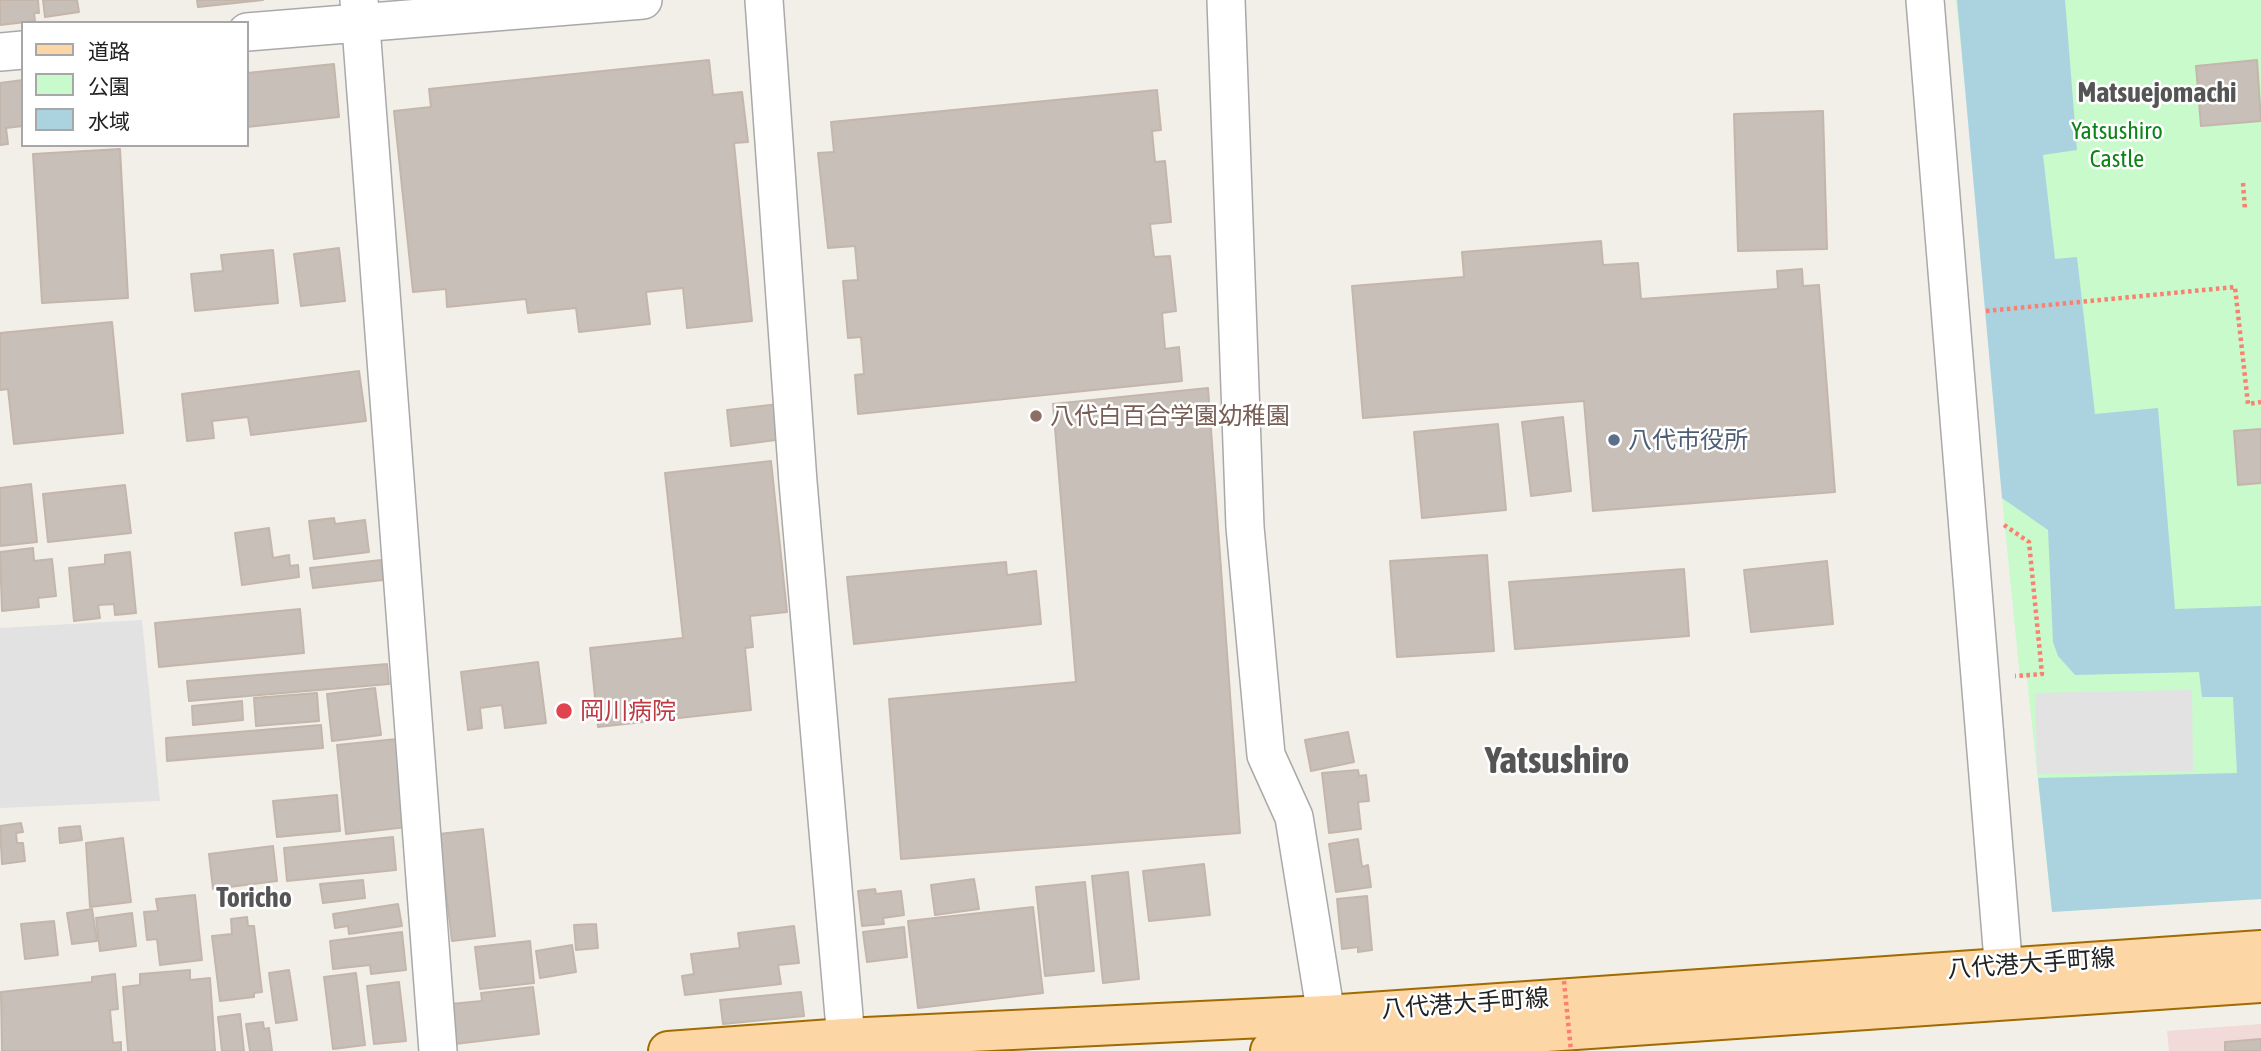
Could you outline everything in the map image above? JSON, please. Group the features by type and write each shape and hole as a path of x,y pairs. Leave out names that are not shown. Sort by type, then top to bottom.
{"main road":[{"name":"八代港大手町線","path":"668,1051 846,1044 1329,1038 2005,983 2261,950"},
{"name":"八代港大手町線","path":"2005,983 2261,983"},
{"name":"八代港大手町線","path":"1270,1051 1329,1038"}],"street":[{"path":"248,32 359,11 643,0"},
{"path":"764,0 799,482 846,1044"},
{"path":"1226,0 1245,527 1266,755 1294,817 1329,1038"},
{"path":"1925,0 2005,983"},
{"path":"359,11 438,1051"},
{"path":"0,52 21,50"}],"path":[{"path":"2243,183 2245,210"},
{"path":"1974,312 2235,287 2248,404 2261,402"},
{"path":"2001,523 2029,542 2042,674 2010,676"},
{"path":"1564,981 1571,1051"}],"shaded area":[{"path":"142,620 160,801 0,808 0,628"},
{"path":"2192,690 2193,771 2037,774 2035,693"},
{"path":"2261,1024 2261,1051 2169,1051 2167,1031"}],"green space":[{"name":"Yatsushiro Castle","path":"1956,0 2261,0 2261,899 2052,912 2027,678 2020,678 2002,498 2009,501"}],"water":[{"path":"1957,0 2065,0 2077,150 2043,155 2055,259 2077,257 2095,414 2158,408 2175,609 2261,606 2261,899 2052,912 2038,778 2237,773 2233,697 2202,697 2199,672 2075,675 2058,656 2053,642 2048,530 2002,498"}],"building":[{"path":"0,0 38,0 39,13 34,13 35,21 0,25"},
{"path":"43,0 77,0 79,12 45,17"},
{"path":"197,0 263,0 198,7"},
{"path":"709,60 713,95 742,92 748,142 734,143 752,321 687,328 683,288 646,292 650,324 579,332 576,308 528,313 526,299 447,307 446,289 413,292 394,111 431,107 429,89"},
{"path":"2257,60 2261,121 2201,126 2196,66"},
{"path":"334,64 339,117 248,127 248,73"},
{"path":"21,80 21,126 6,128 8,144 0,145 0,83"},
{"path":"1157,90 1161,130 1152,131 1155,162 1165,161 1171,222 1150,224 1154,257 1170,256 1176,311 1162,313 1165,349 1179,347 1182,381 858,414 855,375 864,374 861,337 848,338 843,281 858,280 855,246 828,248 818,153 834,152 831,122"},
{"path":"1823,111 1827,249 1738,251 1734,114"},
{"path":"120,149 128,298 42,303 33,154"},
{"path":"1601,241 1603,265 1638,263 1641,299 1778,289 1777,271 1802,269 1803,286 1819,285 1835,492 1593,511 1584,401 1363,418 1352,286 1464,277 1462,252"},
{"path":"339,248 345,301 301,306 294,254"},
{"path":"273,250 278,303 195,311 191,274 223,271 221,255"},
{"path":"112,322 123,433 14,444 8,389 0,390 0,333"},
{"path":"359,371 366,421 251,435 248,417 212,421 214,438 187,441 182,394"},
{"path":"1208,388 1240,833 901,859 889,699 1076,682 1053,404"},
{"path":"779,404 783,439 731,446 727,410"},
{"path":"1563,417 1571,491 1531,496 1522,422"},
{"path":"1498,424 1506,510 1422,518 1414,432"},
{"path":"2261,429 2261,483 2238,485 2234,431"},
{"path":"771,461 787,612 750,616 753,647 745,648 751,710 598,727 590,648 683,638 665,473"},
{"path":"31,484 37,542 0,546 0,488"},
{"path":"125,485 131,533 48,542 43,494"},
{"path":"334,518 335,524 365,520 369,552 314,559 309,521"},
{"path":"269,528 273,558 289,555 290,566 298,565 299,577 242,585 235,533"},
{"path":"33,548 34,561 52,559 56,596 38,598 39,607 2,611 0,552"},
{"path":"130,552 136,613 115,615 114,604 98,605 100,618 74,621 69,568 105,564 105,555"},
{"path":"1487,555 1494,651 1397,657 1390,561"},
{"path":"381,560 383,580 313,588 310,568"},
{"path":"1827,561 1833,624 1751,632 1744,570"},
{"path":"1006,562 1007,575 1036,571 1041,624 854,644 847,577"},
{"path":"1684,569 1689,636 1515,649 1509,582"},
{"path":"300,609 304,653 159,667 155,623"},
{"path":"538,662 546,723 505,728 502,705 480,708 482,728 468,730 461,672"},
{"path":"387,664 389,684 189,701 187,681"},
{"path":"375,688 381,735 332,741 327,694"},
{"path":"317,693 319,721 256,726 254,698"},
{"path":"242,701 243,720 193,725 192,706"},
{"path":"321,725 323,748 167,761 166,738"},
{"path":"1348,732 1354,762 1311,771 1305,740"},
{"path":"397,739 407,827 346,834 337,745"},
{"path":"1358,770 1359,776 1366,775 1369,801 1358,802 1361,829 1329,833 1322,773"},
{"path":"337,795 340,831 277,837 273,801"},
{"path":"21,823 23,832 16,833 17,843 23,843 25,861 2,864 0,826"},
{"path":"80,826 82,840 60,843 59,828"},
{"path":"483,829 495,936 452,941 439,834"},
{"path":"393,837 396,870 287,881 284,848"},
{"path":"123,838 131,902 90,907 86,843"},
{"path":"1358,839 1362,867 1368,865 1371,887 1336,892 1329,844"},
{"path":"273,846 277,881 213,889 209,854"},
{"path":"1204,864 1210,915 1149,921 1143,871"},
{"path":"1128,872 1139,979 1103,983 1092,876"},
{"path":"974,879 979,909 935,915 931,885"},
{"path":"363,880 365,898 323,903 320,884"},
{"path":"1085,882 1094,971 1045,976 1036,887"},
{"path":"875,889 876,894 901,891 904,915 883,918 884,924 862,926 858,891"},
{"path":"195,895 202,960 160,965 157,939 147,940 144,912 158,911 156,899"},
{"path":"1367,896 1372,950 1358,952 1358,947 1342,949 1337,899"},
{"path":"398,904 402,926 349,934 348,926 335,928 333,914"},
{"path":"1033,907 1043,993 918,1008 908,921"},
{"path":"92,909 97,941 72,944 67,913"},
{"path":"132,913 136,946 100,951 96,918"},
{"path":"247,917 248,926 254,926 262,992 254,993 254,997 220,1001 212,936 232,934 231,919"},
{"path":"54,921 58,955 25,959 21,924"},
{"path":"596,924 598,948 576,950 574,925"},
{"path":"794,926 799,963 778,965 781,984 685,995 682,976 694,974 691,954 740,948 738,933"},
{"path":"904,927 907,957 867,962 863,932"},
{"path":"402,932 406,970 371,974 370,965 333,969 330,941"},
{"path":"530,941 534,983 480,989 475,947"},
{"path":"572,945 576,972 540,978 536,951"},
{"path":"190,970 190,980 210,978 215,1051 128,1051 123,987 140,985 140,974"},
{"path":"289,970 297,1020 276,1023 269,973"},
{"path":"356,973 365,1045 333,1049 324,977"},
{"path":"115,974 118,1009 110,1010 113,1043 121,1042 121,1051 2,1051 1,992 92,982 92,977"},
{"path":"399,982 406,1041 374,1044 367,986"},
{"path":"533,987 539,1034 455,1044 450,1004 482,1001 481,993"},
{"path":"801,992 804,1016 723,1024 720,1000"},
{"path":"240,1014 244,1051 222,1051 218,1017"},
{"path":"263,1022 264,1029 269,1028 272,1051 250,1051 246,1024"},
{"path":"2261,1039 2261,1051 2225,1051 2225,1042"}],"place":[{"name":"八代白百合学園幼稚園","path":"1036,416"},
{"name":"八代市役所","path":"1614,440"},
{"name":"岡川病院","path":"564,711"}],"district":[{"name":"Matsuejomachi","path":"2157,93"},
{"name":"Yatsushiro","path":"1557,761"},
{"name":"Toricho","path":"254,898"}]}
